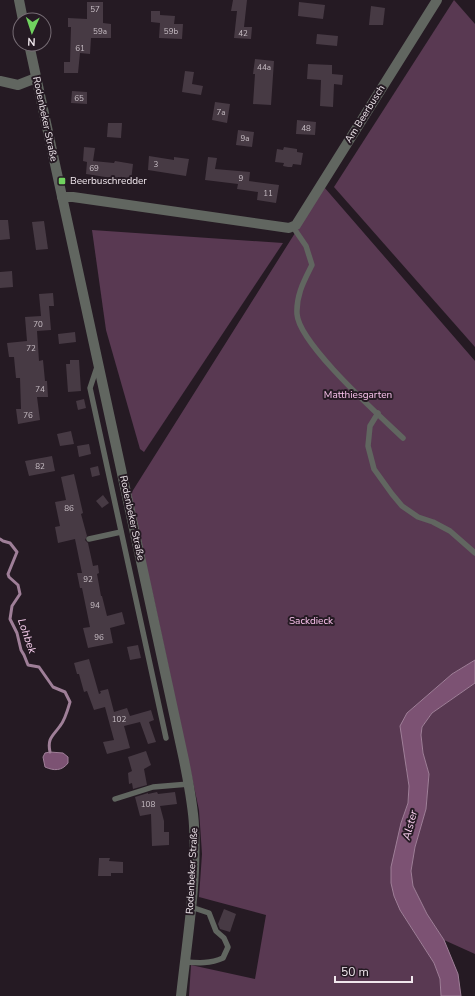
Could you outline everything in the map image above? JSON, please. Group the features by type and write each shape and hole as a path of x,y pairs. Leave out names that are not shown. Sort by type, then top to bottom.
{"street":[{"path":"19,0 21,12"},
{"name":"Am Beerbusch","path":"293,228 324,182 437,0"},
{"name":"Rodenbeker Straße","path":"31,52 189,784 195,836 191,907 181,996"},
{"path":"0,81 18,85 36,78"},
{"path":"62,196 293,228"}],"lane":[{"path":"293,228 306,246 312,265 299,292 297,314 299,324 309,341 335,371 402,438"},
{"path":"98,363 90,388 166,738"},
{"path":"378,413 370,426 368,446 374,469 402,506 418,517 433,522 450,531 475,553"},
{"path":"89,538 121,532"},
{"path":"115,798 153,787 189,784"},
{"path":"185,962 215,962 223,958 228,947 224,938 216,931 209,913 191,907"}],"green space":[{"path":"454,0 475,24 475,347 334,187"},
{"path":"324,187 475,361 475,660 452,674 407,713 406,768 409,786 408,803 401,823 400,910 434,963 440,979 441,996 189,996 191,965 255,979 266,915 199,897 202,854 199,810 130,495"},
{"path":"92,230 283,243 144,452 140,449 106,330"},
{"path":"475,683 475,954 444,940 427,914 413,886 411,871 415,847 426,809 429,774 423,753 421,735 422,727 432,713"}],"water":[{"name":"Alster","path":"475,660 475,683 432,713 422,727 421,735 423,753 429,774 426,809 415,847 411,871 413,886 427,914 444,940 458,974 461,996 441,996 440,979 434,963 400,910 394,896 391,883 391,867 401,823 408,803 409,786 400,726 407,713 452,674"},
{"path":"45,753 63,753 68,757 68,763 66,766 58,770 45,767 43,757"}],"building":[{"path":"233,0 247,0 244,27 252,27 251,39 234,38 237,11 231,11"},
{"path":"87,2 103,2 103,23 111,24 111,38 91,38 90,54 80,53 78,73 64,73 64,62 70,62 71,27 68,27 68,18 87,19"},
{"path":"299,2 325,5 323,19 298,16"},
{"path":"371,6 385,8 383,25 369,25"},
{"path":"151,11 160,11 160,15 175,16 174,24 183,24 182,39 159,38 160,23 151,22"},
{"path":"317,34 338,36 337,46 316,44"},
{"path":"255,59 274,61 271,105 253,104 255,74 253,74"},
{"path":"308,64 332,65 332,74 343,75 342,85 334,84 333,107 320,106 321,80 307,79"},
{"path":"185,71 194,72 192,84 203,86 201,95 182,92"},
{"path":"72,91 87,92 87,104 71,103"},
{"path":"215,102 230,104 227,123 212,120"},
{"path":"297,120 316,122 315,135 296,134"},
{"path":"108,123 122,123 121,138 107,137"},
{"path":"238,130 254,132 252,147 236,145"},
{"path":"84,147 95,148 93,161 114,163 115,161 133,164 131,181 86,174 87,162 83,161"},
{"path":"284,147 297,149 297,152 303,153 301,165 293,164 292,167 288,167 283,166 284,163 275,162 277,149 283,150"},
{"path":"149,156 174,160 174,157 189,159 186,176 148,170"},
{"path":"208,157 217,158 215,169 250,172 249,181 279,185 276,203 257,200 258,192 237,189 238,184 205,180"},
{"path":"0,220 8,220 10,239 0,240"},
{"path":"44,221 48,249 36,250 32,222"},
{"path":"12,271 13,287 0,288 0,272"},
{"path":"53,293 54,306 49,306 51,330 37,331 39,361 43,360 48,397 37,397 40,420 18,424 16,409 21,409 20,378 16,378 14,357 9,357 7,343 27,341 25,317 41,316 39,294"},
{"path":"75,332 76,342 59,344 58,334"},
{"path":"70,360 79,360 81,391 68,392 66,364 70,364"},
{"path":"84,399 86,408 78,410 76,401"},
{"path":"71,431 74,444 60,446 57,434"},
{"path":"89,444 91,454 79,457 77,446"},
{"path":"52,456 55,471 29,476 25,461"},
{"path":"98,466 100,475 92,477 90,468"},
{"path":"74,474 83,513 81,514 87,536 85,540 88,543 93,566 98,565 99,573 97,574 101,596 107,616 122,612 125,624 110,628 113,643 88,648 83,628 90,627 82,588 80,588 77,573 82,573 75,539 58,543 55,527 60,526 55,502 66,500 61,477"},
{"path":"103,495 109,503 102,508 96,501"},
{"path":"138,645 141,658 130,660 127,647"},
{"path":"89,659 99,694 101,693 100,691 108,689 114,712 127,708 130,716 151,710 154,720 149,722 156,742 148,744 140,722 124,726 130,748 107,754 103,742 114,740 105,707 94,710 87,691 84,692 74,663"},
{"path":"146,751 151,765 144,769 147,785 133,789 132,783 129,784 128,773 132,771 128,757"},
{"path":"157,792 158,794 175,792 177,804 160,806 164,821 164,832 169,832 169,845 152,846 151,814 140,816 135,797"},
{"path":"99,858 110,858 109,861 123,862 123,873 111,873 111,876 98,876"},
{"path":"224,909 236,914 230,932 220,929 218,924"}],"waterway":[{"name":"Lohbek","path":"0,539 10,543 17,552 8,574 9,577 18,585 20,594 12,606 10,619 17,633 21,650 28,665 39,667 53,687 65,692 70,702 63,721 50,740 50,752"}],"place":[{"name":"Beerbuschredder","path":"62,181"}],"park label":[{"name":"Matthiesgarten","path":"358,395"},
{"name":"Sackdieck","path":"311,621"}]}
